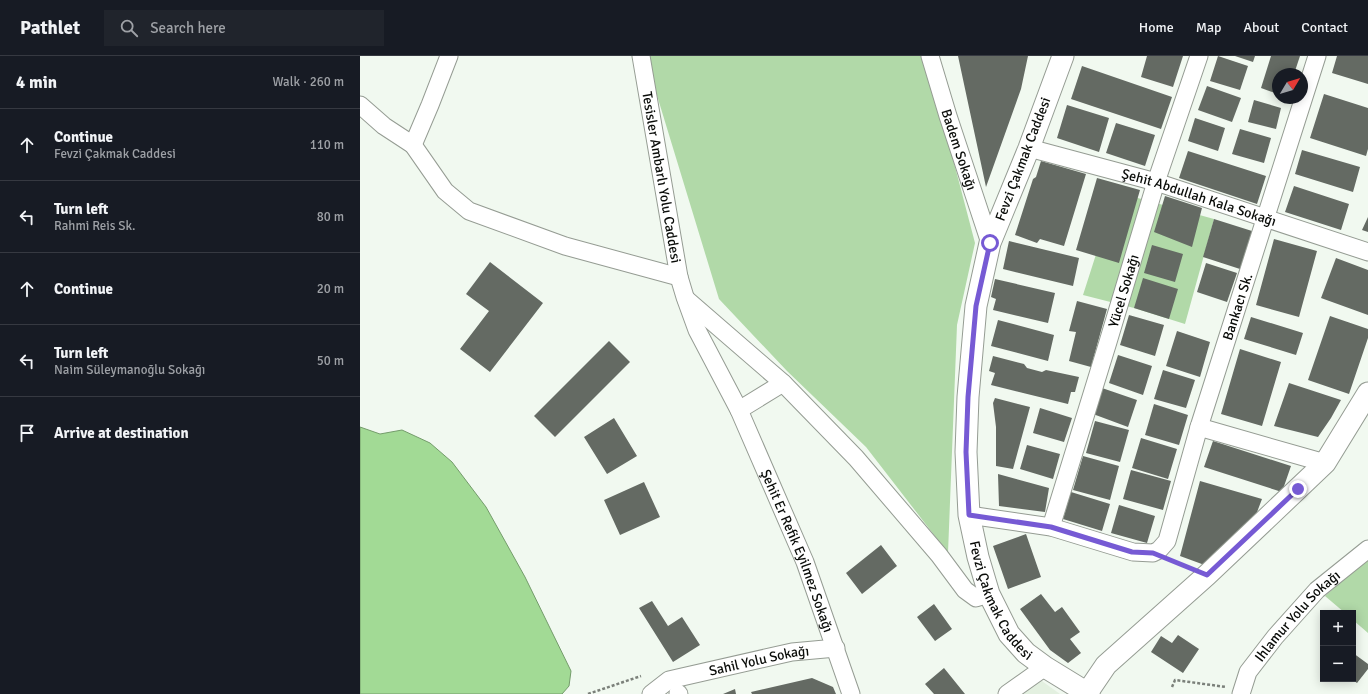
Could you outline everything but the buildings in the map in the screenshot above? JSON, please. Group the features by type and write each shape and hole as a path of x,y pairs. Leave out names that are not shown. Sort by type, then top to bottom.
{"main road":[{"name":"Fevzi Çakmak Caddesi","path":"1063,56 1029,148 990,243 976,306 968,397 966,452 969,515 978,557 989,594 1009,634 1026,653 1088,694"},
{"path":"1088,694 1106,665 1207,575 1325,464 1368,393"}],"street":[{"path":"413,145 448,56"},
{"name":"Tesisler Ambarlı Yolu Caddesi","path":"641,56 679,277 685,297"},
{"name":"Badem Sokağı","path":"930,56 990,243"},
{"name":"Yücel Sokağı","path":"1051,527 1156,182 1199,56"},
{"name":"Bankacı Sk.","path":"1153,553 1159,550 1167,541 1199,427 1317,56"},
{"path":"360,105 384,126 413,145 445,191 469,211 565,246 679,277"},
{"name":"Şehit Abdullah Kala Sokağı","path":"1029,148 1156,182 1368,252"},
{"path":"685,297 783,383 856,458 939,555 965,590 976,598 989,594"},
{"name":"Şehit Er Refik Eyilmez Sokağı","path":"685,297 698,330 739,410 805,562 852,694"},
{"path":"739,410 783,383"},
{"path":"1199,427 1325,464"},
{"path":"969,515 1051,527 1132,552 1153,553"},
{"name":"Ihlamur Yolu Sokağı","path":"1242,691 1248,672 1275,637 1317,590 1368,549"},
{"name":"Sahil Yolu Sokağı","path":"651,694 669,680 792,652 836,648"},
{"path":"1007,694 1045,667"}],"path":[{"path":"1153,553 1207,575"},
{"path":"588,694 641,676"},
{"path":"1172,688 1174,680 1242,691"}],"shaded area":[{"path":"645,56 926,56 975,243 957,325 948,553 866,447 787,371 719,299"},
{"path":"1116,192 1214,219 1185,324 1134,308 1083,295"},
{"path":"360,427 380,434 402,430 430,443 452,462 486,507 525,577 571,671 569,686 562,694 360,694"},
{"path":"1368,559 1368,633 1356,623 1356,610 1341,610 1325,596"},
{"path":"1039,679 1060,694 1022,694"}],"route":[{"path":"990,243 976,306 968,397 966,452 969,515 1051,527 1132,552 1153,553 1207,575 1298,489"}]}
